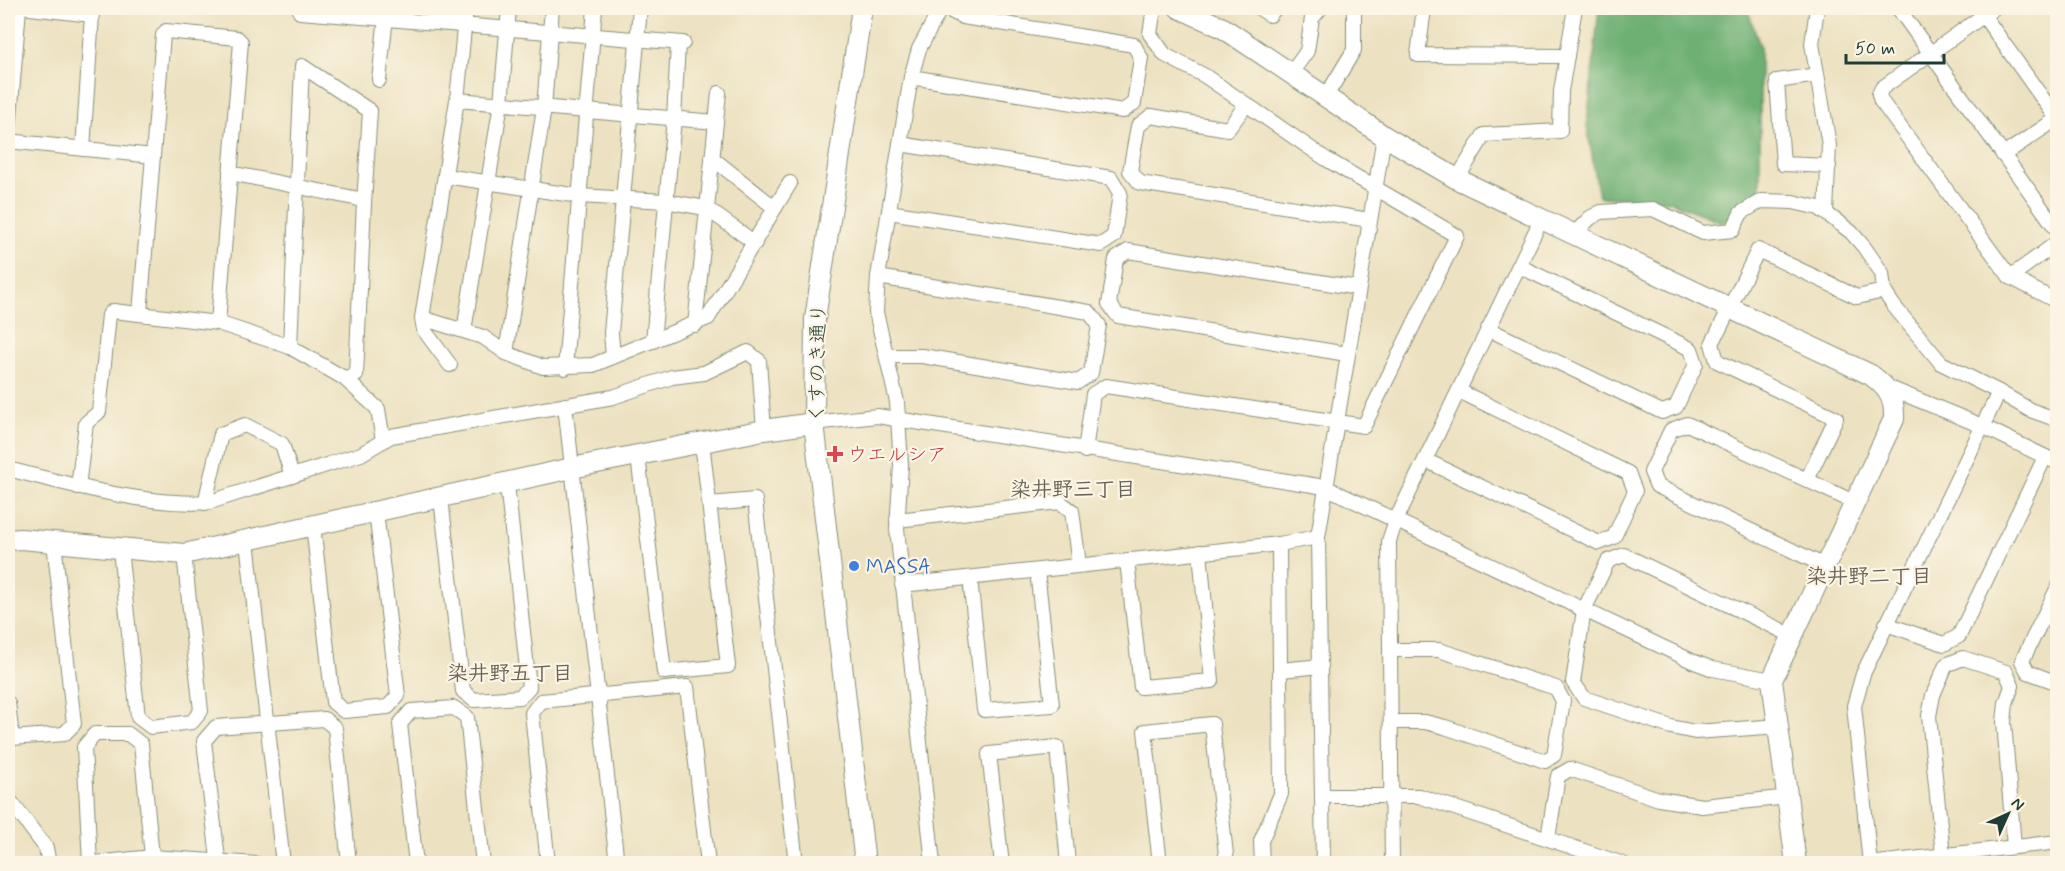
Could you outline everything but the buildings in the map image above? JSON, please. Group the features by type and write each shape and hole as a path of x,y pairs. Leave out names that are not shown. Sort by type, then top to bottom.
{"street":[{"path":"20,8 8,141 153,156"},
{"path":"30,8 92,15 83,149"},
{"path":"300,8 300,12 387,13 464,25 680,43 653,341"},
{"path":"450,365 424,330 422,318 457,100 466,8"},
{"path":"464,330 501,103 509,8"},
{"path":"506,353 544,108 552,8"},
{"path":"565,368 595,8"},
{"path":"613,356 611,333 640,8"},
{"name":"くすのき通り","path":"862,8 815,319 814,423 865,864"},
{"path":"911,77 1123,111 1134,103 1141,58 1134,45 963,17 943,8 919,49 911,77 878,277 876,312 894,378 901,465 897,519 902,585 933,864"},
{"path":"1085,451 1093,394 1106,386 1364,426 1457,236 1326,159 1205,76 1165,55 1150,34 1154,8"},
{"path":"1179,8 1223,28 1384,136 1457,178 1728,309 1871,375 1887,387 1982,426 2051,460 1959,636 1944,645 1886,624"},
{"path":"1258,8 1270,15 1275,8"},
{"path":"1290,75 1307,51 1312,18 1321,8"},
{"path":"1325,98 1354,50 1354,8"},
{"path":"1424,8 1418,55 1567,57"},
{"path":"1457,178 1484,135 1560,131 1561,91 1575,8"},
{"path":"1817,8 1812,44 1829,145 1826,213"},
{"path":"1898,8 2058,231"},
{"path":"2003,155 2057,119 1985,10 1882,88 1879,94 1881,101 2010,277 2058,303"},
{"path":"379,80 387,13"},
{"path":"140,313 162,35 166,31 237,38 241,42 218,322"},
{"path":"290,347 299,185 302,66 370,111 356,375 344,378"},
{"path":"1817,75 1777,81 1783,164 1829,166"},
{"path":"695,325 719,93"},
{"path":"457,100 716,122"},
{"path":"1246,105 1228,129 1151,116 1138,126 1130,171 1140,183 1369,220"},
{"path":"1323,864 1318,537 1324,487 1384,136"},
{"path":"889,212 1101,245 1114,236 1120,193 1111,178 900,144"},
{"path":"712,158 775,208"},
{"path":"230,173 299,185 359,199 364,203"},
{"path":"445,176 579,196 666,201 706,208 755,243"},
{"path":"422,318 483,337 506,353 543,367 565,368 593,365 708,318 716,309 790,183"},
{"path":"1574,234 1590,218 1601,212 1653,209 1703,233 1733,230 1741,213 1761,201 1793,202 1819,208 1851,232 1864,247 1882,273 1884,291 1908,326 1941,363 2030,410 2058,420"},
{"path":"1392,864 1389,541 1396,520 1541,220"},
{"path":"2010,277 2051,254 2058,242"},
{"path":"1807,480 1836,418 1717,361 1712,344 1758,250 1857,297 1884,291"},
{"path":"1347,354 1118,316 1109,304 1116,259 1128,251 1358,288"},
{"path":"1488,329 1662,412 1676,407 1696,364 1691,349 1519,266"},
{"path":"878,277 1089,312 1099,325 1091,373 1078,381 922,356 887,356"},
{"path":"78,487 86,423 99,412 109,315 112,311 218,322 290,347 344,378 378,409 383,441"},
{"path":"8,469 78,487 188,504 205,503 362,454 391,436 613,397 672,377 704,373 748,352 759,360 764,430"},
{"path":"1796,864 1780,726 1772,680 1791,635 1856,503 1894,419 1895,402 1887,387"},
{"path":"1425,460 1599,543 1614,537 1635,491 1628,473 1459,391"},
{"path":"1999,392 1886,624 1863,674 1854,706 1869,864 2058,842"},
{"path":"565,405 616,864"},
{"path":"8,540 184,554 573,468 702,442 764,430 877,416 1085,451 1324,487 1692,661 1713,669 1772,680"},
{"path":"1825,566 1657,486 1651,472 1671,430 1687,424 1856,503"},
{"path":"205,503 222,434 245,426 282,444 292,476"},
{"path":"638,456 664,672 728,666 702,442"},
{"path":"441,498 463,691 474,700 520,697 529,687 507,484"},
{"path":"710,504 755,500 796,864"},
{"path":"897,519 1060,502 1071,511 1079,565"},
{"path":"313,525 333,702 344,711 388,707 398,696 376,512"},
{"path":"902,585 1279,544 1318,537"},
{"path":"247,541 283,864"},
{"path":"8,703 12,738 64,734 74,724 54,542"},
{"path":"1262,864 1261,841 1281,794 1279,544"},
{"path":"120,549 138,717 151,727 192,722 201,711 184,554"},
{"path":"1127,560 1141,687 1212,681 1200,552"},
{"path":"1780,726 1695,732 1671,727 1584,698 1573,682 1584,610 1608,561 1624,555 1791,635"},
{"path":"970,578 984,710 1052,705 1037,571"},
{"path":"2058,587 2022,661 2028,672 2058,683"},
{"path":"1391,650 1439,650 1556,688 1563,701 1554,755 1545,761 1425,722 1391,723"},
{"path":"1943,855 1929,716 1933,695 1946,665 1963,657 2006,672 2012,686 2006,703 2004,722 2014,847"},
{"path":"1281,670 1321,666"},
{"path":"548,864 532,713 541,701 687,687 708,864"},
{"path":"416,864 400,723 411,711 454,708 467,717 483,864"},
{"path":"218,859 204,741 216,727 324,719 335,728 349,864"},
{"path":"1160,864 1145,731 1212,724 1227,864"},
{"path":"152,856 141,744 128,734 95,734 84,747 88,863 152,856 218,859 257,864"},
{"path":"1002,864 989,754 1057,747 1068,864"},
{"path":"1548,838 1558,776 1570,769 1659,799 1702,806 1789,797"},
{"path":"1323,796 1419,796 1623,864"},
{"path":"8,798 46,848 49,864"}],"green space":[{"path":"1599,8 1747,8 1760,46 1760,191 1741,221 1719,221 1669,201 1599,197 1587,126"}],"place":[{"name":"ウエルシア","path":"835,454"},
{"name":"MASSA","path":"854,566"}],"district":[{"name":"染井野三丁目","path":"1073,489"},
{"name":"染井野二丁目","path":"1869,576"},
{"name":"染井野五丁目","path":"510,673"}]}
